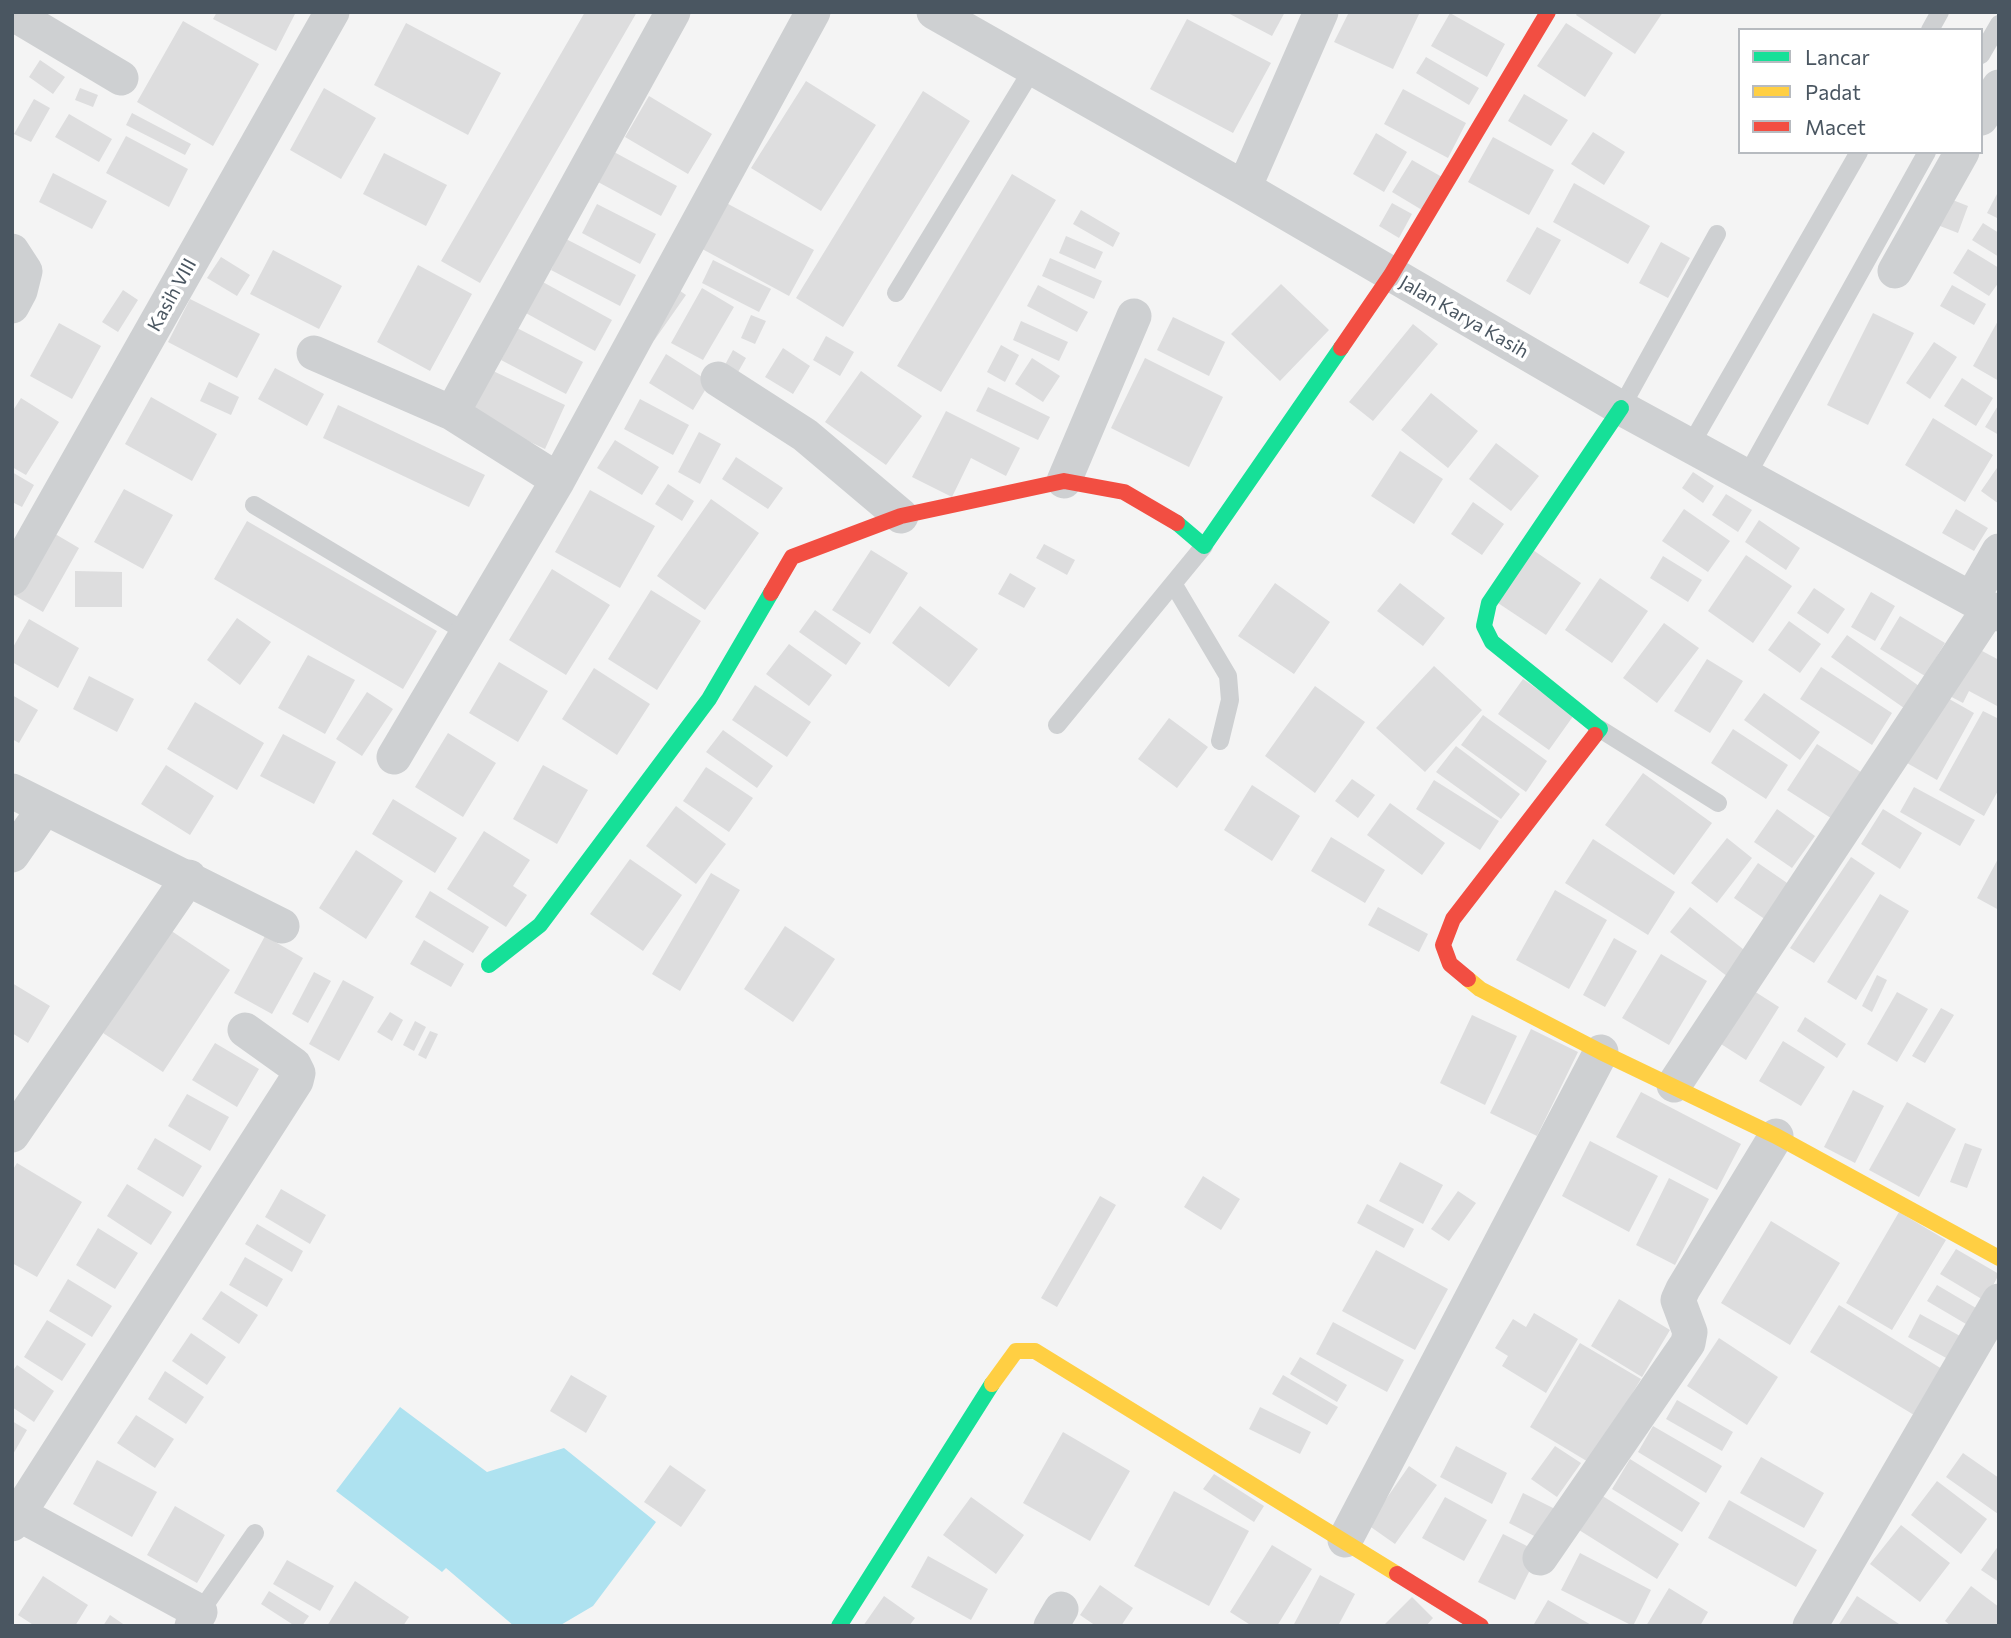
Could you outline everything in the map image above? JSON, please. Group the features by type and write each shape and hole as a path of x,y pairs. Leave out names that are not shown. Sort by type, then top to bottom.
{"street":[{"name":"Kasih VIII","path":"12,578 332,12"},
{"path":"452,414 673,12"},
{"path":"394,757 558,480 813,12"},
{"name":"Jalan Karya Kasih","path":"934,12 1244,188 1621,408 1987,607"},
{"path":"1244,188 1321,12"},
{"path":"489,965 540,925 701,710 792,556 901,516 1064,481 1124,492 1169,517 1205,546 1391,275 1548,12"},
{"path":"18,14 121,78"},
{"path":"1983,115 1999,87"},
{"path":"1895,271 1961,154"},
{"path":"12,251 25,271 20,291 12,306"},
{"path":"1064,481 1134,316"},
{"path":"314,353 452,414 558,480"},
{"path":"718,379 805,435 901,516"},
{"path":"1621,408 1489,603 1484,626 1492,642 1600,729 1453,919 1443,945 1450,964 1480,989 1601,1052 1675,1085 1776,1136 1999,1258"},
{"path":"1675,1085 1987,607 1999,551"},
{"path":"12,791 44,809 189,877 282,926"},
{"path":"12,855 44,809"},
{"path":"12,1135 189,877"},
{"path":"196,1619 15,1519 296,1081 298,1073 294,1065 245,1030"},
{"path":"1345,1540 1601,1052"},
{"path":"1540,1558 1688,1343 1690,1332 1678,1300 1682,1289 1776,1136"},
{"path":"1810,1626 1999,1301"},
{"path":"839,1626 1016,1351 1035,1351 1481,1626"}],"lane":[{"path":"1931,28 1940,12"},
{"path":"1983,52 1999,24"},
{"path":"895,293 1032,70"},
{"path":"1690,446 1858,154"},
{"path":"1746,477 1926,154"},
{"path":"1621,408 1717,234"},
{"path":"254,505 469,634"},
{"path":"1057,725 1205,546"},
{"path":"1174,585 1228,676 1230,700 1220,741"},
{"path":"1600,729 1718,803"},
{"path":"196,1619 255,1534"}],"water":[{"path":"400,1407 487,1472 564,1448 656,1522 593,1606 559,1626 514,1626 446,1568 442,1572 336,1491"}],"building":[{"path":"217,12 296,12 276,51 213,19"},
{"path":"585,12 637,12 480,283 441,261"},
{"path":"1226,12 1285,12 1272,36"},
{"path":"1349,12 1420,12 1393,69 1334,42"},
{"path":"1578,12 1663,12 1635,54 1576,15"},
{"path":"1450,13 1505,44 1487,77 1431,46"},
{"path":"1187,19 1271,63 1233,133 1150,89"},
{"path":"183,21 259,64 213,146 137,102"},
{"path":"406,23 501,73 468,135 374,85"},
{"path":"1566,23 1613,53 1585,97 1537,66"},
{"path":"1426,57 1479,88 1469,105 1416,73"},
{"path":"40,60 65,77 53,94 29,77"},
{"path":"806,81 876,125 821,211 751,168"},
{"path":"80,88 98,95 93,107 75,100"},
{"path":"324,88 376,118 341,179 290,150"},
{"path":"1403,89 1466,123 1448,158 1384,124"},
{"path":"923,91 970,121 843,327 796,298"},
{"path":"1524,94 1568,120 1551,146 1508,121"},
{"path":"649,96 712,134 688,174 625,137"},
{"path":"34,99 50,108 31,142 14,134"},
{"path":"132,113 191,144 185,155 126,125"},
{"path":"69,114 112,139 99,162 55,137"},
{"path":"1593,132 1625,152 1604,185 1571,164"},
{"path":"1376,133 1407,152 1384,192 1353,174"},
{"path":"126,136 188,169 169,207 106,173"},
{"path":"1493,137 1554,170 1529,215 1468,182"},
{"path":"614,152 677,186 661,216 598,182"},
{"path":"384,153 447,185 426,226 363,194"},
{"path":"1412,160 1442,177 1422,210 1392,192"},
{"path":"53,173 107,201 92,229 39,202"},
{"path":"1012,174 1056,200 941,392 897,366"},
{"path":"1574,183 1650,226 1628,264 1553,222"},
{"path":"1997,194 1999,195 1999,219 1987,213"},
{"path":"1945,197 1968,206 1958,233 1935,224"},
{"path":"717,198 814,250 789,296 693,244"},
{"path":"1392,203 1412,214 1399,238 1379,226"},
{"path":"597,204 656,234 640,264 582,233"},
{"path":"1081,210 1120,233 1113,247 1073,224"},
{"path":"1983,223 1999,233 1999,257 1972,240"},
{"path":"1537,227 1561,240 1530,295 1506,281"},
{"path":"1066,236 1103,252 1095,269 1059,253"},
{"path":"566,239 636,275 620,306 551,270"},
{"path":"1661,242 1690,258 1668,298 1639,283"},
{"path":"1968,249 1999,268 1999,282 1989,296 1953,273"},
{"path":"273,250 342,286 319,329 250,294"},
{"path":"221,257 250,275 237,296 207,278"},
{"path":"1050,258 1102,281 1094,299 1042,276"},
{"path":"713,260 771,289 759,312 702,283"},
{"path":"418,265 472,294 430,371 377,342"},
{"path":"541,281 612,320 595,351 524,312"},
{"path":"1281,284 1329,330 1280,381 1231,334"},
{"path":"1038,285 1088,312 1077,332 1027,306"},
{"path":"1952,285 1986,304 1974,325 1940,306"},
{"path":"673,286 686,295 653,342"},
{"path":"702,288 734,307 703,360 671,343"},
{"path":"123,290 138,300 118,332 102,322"},
{"path":"190,299 260,334 237,378 168,342"},
{"path":"1873,313 1914,333 1868,425 1827,405"},
{"path":"751,315 766,321 755,344 741,338"},
{"path":"1173,317 1225,342 1209,376 1157,350"},
{"path":"1999,319 1999,381 1973,366"},
{"path":"1021,321 1068,342 1059,361 1013,340"},
{"path":"59,323 101,346 72,399 30,376"},
{"path":"1413,324 1438,344 1373,421 1349,402"},
{"path":"517,328 583,362 566,394 501,360"},
{"path":"826,336 854,352 840,376 813,360"},
{"path":"1934,342 1957,357 1930,399 1906,383"},
{"path":"1001,345 1019,355 1005,382 987,372"},
{"path":"783,348 810,366 793,394 765,377"},
{"path":"733,350 746,358 733,381 720,374"},
{"path":"666,354 710,382 693,410 649,383"},
{"path":"1032,358 1060,376 1043,402 1015,384"},
{"path":"1145,358 1223,397 1189,467 1111,428"},
{"path":"275,368 324,394 307,426 258,399"},
{"path":"491,370 565,405 545,449 471,414"},
{"path":"861,371 922,416 886,465 825,422"},
{"path":"1962,378 1993,398 1976,426 1944,406"},
{"path":"209,382 239,397 231,415 200,401"},
{"path":"988,387 1050,417 1038,440 976,411"},
{"path":"1431,393 1478,431 1448,468 1401,430"},
{"path":"151,397 217,434 192,481 125,444"},
{"path":"21,398 59,422 26,475 12,467 12,412"},
{"path":"640,399 689,425 673,455 624,429"},
{"path":"1999,404 1999,435 1985,427"},
{"path":"338,405 485,475 469,507 323,438"},
{"path":"946,411 1020,448 1006,476 971,458 952,497 912,477"},
{"path":"1933,418 1993,455 1965,502 1905,465"},
{"path":"699,432 721,444 700,484 678,472"},
{"path":"615,440 659,467 642,495 597,468"},
{"path":"1496,443 1539,476 1511,511 1469,479"},
{"path":"1400,451 1443,479 1414,524 1371,496"},
{"path":"736,457 783,488 768,509 722,479"},
{"path":"1999,465 1999,504 1981,491"},
{"path":"12,472 34,485 22,507 12,502"},
{"path":"1693,472 1714,486 1703,503 1682,488"},
{"path":"668,484 694,501 682,521 655,504"},
{"path":"124,489 173,515 143,569 94,542"},
{"path":"590,490 655,526 620,588 555,552"},
{"path":"1726,494 1752,510 1738,532 1712,515"},
{"path":"711,499 759,533 705,610 657,576"},
{"path":"1473,502 1504,524 1482,555 1451,534"},
{"path":"1684,509 1730,541 1708,572 1662,541"},
{"path":"1956,509 1988,528 1974,551 1942,533"},
{"path":"1759,520 1800,548 1786,570 1745,542"},
{"path":"247,521 437,631 403,689 214,579"},
{"path":"45,528 79,548 43,612 12,594"},
{"path":"1044,544 1075,560 1067,575 1036,558"},
{"path":"871,550 908,573 870,634 832,610"},
{"path":"1533,550 1581,583 1546,635 1498,603"},
{"path":"1746,555 1792,586 1753,643 1708,611"},
{"path":"1663,556 1702,580 1688,602 1650,578"},
{"path":"552,569 610,605 566,675 509,640"},
{"path":"75,571 122,572 122,607 75,607"},
{"path":"1010,573 1036,588 1024,608 998,594"},
{"path":"1600,578 1648,611 1612,663 1565,630"},
{"path":"1275,583 1330,622 1294,674 1238,636"},
{"path":"1400,583 1445,618 1423,646 1377,611"},
{"path":"1814,588 1845,609 1828,634 1797,613"},
{"path":"651,590 701,621 657,690 608,659"},
{"path":"1871,592 1895,606 1875,641 1851,627"},
{"path":"920,606 978,649 949,687 892,643"},
{"path":"815,610 861,643 846,665 799,632"},
{"path":"1900,616 1945,643 1925,676 1880,649"},
{"path":"237,618 271,642 240,685 207,660"},
{"path":"29,619 79,648 58,688 12,662 12,649"},
{"path":"1789,621 1821,644 1800,673 1768,650"},
{"path":"1664,623 1699,648 1657,703 1623,678"},
{"path":"1847,635 1919,686 1904,708 1831,657"},
{"path":"789,644 832,675 809,706 766,674"},
{"path":"1969,644 1999,660 1999,707 1969,691 1963,703 1942,692"},
{"path":"308,655 355,680 325,734 278,708"},
{"path":"1707,659 1743,681 1710,733 1674,711"},
{"path":"499,662 548,691 518,742 469,713"},
{"path":"1434,666 1482,710 1425,772 1376,728"},
{"path":"1821,667 1892,713 1872,745 1800,699"},
{"path":"594,668 650,704 617,755 562,719"},
{"path":"89,676 134,699 117,732 73,709"},
{"path":"1523,679 1574,715 1549,750 1498,714"},
{"path":"755,685 811,722 787,757 732,720"},
{"path":"1315,686 1365,722 1315,793 1265,756"},
{"path":"367,692 393,709 362,756 336,739"},
{"path":"1764,693 1820,732 1800,760 1744,720"},
{"path":"12,695 38,710 19,743 12,739"},
{"path":"1944,696 1974,713 1937,780 1907,763"},
{"path":"195,702 264,743 237,790 167,749"},
{"path":"1983,711 1999,719 1999,789 1984,816 1939,790"},
{"path":"1483,715 1547,761 1526,792 1461,745"},
{"path":"1169,718 1208,747 1177,788 1138,759"},
{"path":"1733,729 1788,765 1766,799 1711,763"},
{"path":"723,730 773,766 757,788 706,752"},
{"path":"448,733 496,763 463,817 415,787"},
{"path":"283,734 336,762 314,804 260,776"},
{"path":"1817,744 1864,774 1834,820 1787,790"},
{"path":"1456,746 1520,794 1501,819 1436,772"},
{"path":"166,765 214,796 190,835 141,804"},
{"path":"543,765 588,790 557,844 513,819"},
{"path":"706,767 753,798 729,832 683,801"},
{"path":"1643,773 1712,823 1674,875 1605,825"},
{"path":"1352,779 1375,795 1358,818 1335,801"},
{"path":"1434,780 1499,821 1480,850 1416,809"},
{"path":"1252,785 1300,816 1272,861 1224,830"},
{"path":"1914,787 1975,820 1960,846 1900,812"},
{"path":"393,799 457,838 435,873 372,834"},
{"path":"1390,803 1445,843 1422,875 1367,835"},
{"path":"676,806 726,844 696,884 646,846"},
{"path":"1777,809 1815,836 1792,868 1754,842"},
{"path":"1883,809 1922,833 1900,869 1861,844"},
{"path":"484,831 530,860 513,886 527,895 506,927 447,889"},
{"path":"1331,837 1385,870 1365,903 1311,871"},
{"path":"1727,838 1752,858 1717,903 1691,883"},
{"path":"1593,839 1675,892 1648,935 1565,883"},
{"path":"356,850 403,881 366,939 319,908"},
{"path":"1851,857 1875,873 1814,963 1790,948"},
{"path":"1999,857 1999,910 1977,898"},
{"path":"630,859 682,895 643,951 590,914"},
{"path":"1758,863 1793,887 1769,922 1734,898"},
{"path":"711,873 740,890 680,991 652,974"},
{"path":"1555,890 1607,920 1569,989 1516,960"},
{"path":"430,891 489,927 473,953 415,917"},
{"path":"1880,894 1909,911 1856,1000 1827,982"},
{"path":"1378,907 1428,934 1419,952 1368,925"},
{"path":"1690,907 1748,953 1728,977 1670,932"},
{"path":"785,926 835,959 793,1022 744,989"},
{"path":"170,930 230,970 163,1072 103,1033"},
{"path":"265,936 303,958 272,1014 234,993"},
{"path":"1614,938 1637,951 1605,1007 1583,995"},
{"path":"424,940 464,964 451,987 410,964"},
{"path":"1661,954 1707,981 1669,1045 1622,1018"},
{"path":"314,972 331,981 308,1023 292,1014"},
{"path":"1877,975 1887,980 1872,1012 1862,1006"},
{"path":"343,980 374,997 339,1061 309,1044"},
{"path":"12,983 50,1006 28,1043 12,1033"},
{"path":"1743,984 1779,1007 1746,1060 1710,1037"},
{"path":"1897,992 1928,1009 1897,1062 1867,1044"},
{"path":"1941,1008 1954,1015 1925,1063 1912,1056"},
{"path":"390,1012 403,1020 392,1041 377,1032"},
{"path":"1472,1015 1517,1036 1485,1105 1440,1083"},
{"path":"1805,1017 1846,1044 1837,1058 1797,1031"},
{"path":"415,1021 426,1027 414,1051 403,1045"},
{"path":"1531,1029 1578,1052 1537,1136 1490,1113"},
{"path":"430,1031 438,1034 426,1059 418,1055"},
{"path":"1783,1041 1825,1067 1801,1106 1759,1081"},
{"path":"215,1043 259,1069 237,1107 192,1080"},
{"path":"1853,1090 1884,1106 1855,1163 1824,1147"},
{"path":"1641,1092 1741,1144 1717,1190 1616,1137"},
{"path":"187,1094 229,1117 210,1151 168,1126"},
{"path":"1907,1102 1956,1129 1919,1197 1869,1170"},
{"path":"155,1138 202,1166 183,1197 137,1169"},
{"path":"1590,1141 1658,1176 1629,1232 1562,1196"},
{"path":"1965,1143 1982,1149 1967,1188 1950,1182"},
{"path":"1400,1162 1443,1185 1423,1224 1379,1201"},
{"path":"17,1163 82,1202 37,1277 12,1263 12,1171"},
{"path":"1203,1176 1240,1199 1221,1230 1184,1207"},
{"path":"1669,1178 1709,1199 1675,1265 1636,1245"},
{"path":"127,1184 172,1212 151,1245 107,1216"},
{"path":"281,1189 326,1215 310,1244 265,1217"},
{"path":"1458,1191 1476,1203 1449,1241 1431,1229"},
{"path":"1100,1196 1116,1205 1057,1307 1041,1298"},
{"path":"1367,1204 1414,1229 1404,1248 1357,1223"},
{"path":"1899,1212 1946,1240 1892,1330 1846,1303"},
{"path":"1771,1221 1840,1263 1790,1345 1721,1303"},
{"path":"257,1224 303,1251 292,1272 245,1244"},
{"path":"98,1228 138,1253 115,1289 76,1265"},
{"path":"1956,1249 1999,1274 1985,1301 1940,1274"},
{"path":"1376,1250 1448,1289 1415,1350 1342,1311"},
{"path":"245,1257 283,1279 267,1307 229,1285"},
{"path":"68,1279 112,1306 92,1337 49,1311"},
{"path":"1937,1285 1976,1308 1966,1324 1927,1301"},
{"path":"221,1291 258,1315 239,1344 202,1319"},
{"path":"1619,1299 1670,1330 1642,1377 1591,1346"},
{"path":"1839,1305 1942,1369 1914,1415 1810,1352"},
{"path":"1534,1313 1578,1339 1546,1393 1502,1366 1508,1356 1495,1348 1513,1319 1526,1327"},
{"path":"1920,1314 1960,1336 1948,1359 1908,1337"},
{"path":"47,1320 86,1344 62,1381 24,1357"},
{"path":"1333,1322 1404,1360 1387,1392 1316,1354"},
{"path":"191,1333 226,1357 207,1385 172,1361"},
{"path":"1719,1338 1778,1377 1747,1425 1687,1386"},
{"path":"1580,1343 1641,1379 1590,1463 1530,1427"},
{"path":"1300,1357 1347,1385 1337,1402 1290,1374"},
{"path":"17,1365 54,1391 34,1422 12,1407 12,1372"},
{"path":"165,1371 204,1397 186,1424 148,1399"},
{"path":"571,1375 607,1396 586,1433 550,1411"},
{"path":"1283,1375 1338,1407 1327,1425 1272,1394"},
{"path":"1677,1400 1733,1432 1722,1451 1666,1419"},
{"path":"1260,1407 1311,1432 1300,1454 1249,1429"},
{"path":"136,1415 174,1439 155,1468 117,1443"},
{"path":"12,1421 27,1430 12,1456"},
{"path":"1653,1426 1722,1466 1706,1493 1638,1452"},
{"path":"1063,1432 1130,1471 1090,1541 1023,1503"},
{"path":"1456,1446 1507,1473 1492,1504 1440,1477"},
{"path":"1555,1446 1581,1463 1557,1497 1531,1479"},
{"path":"1963,1453 1999,1478 1998,1514 1946,1477"},
{"path":"1761,1457 1824,1493 1804,1528 1740,1493"},
{"path":"1630,1459 1700,1503 1682,1532 1612,1489"},
{"path":"97,1460 157,1492 132,1537 73,1504"},
{"path":"670,1465 706,1490 681,1527 644,1502"},
{"path":"1409,1466 1437,1485 1395,1544 1368,1525"},
{"path":"1214,1474 1264,1506 1254,1522 1203,1489"},
{"path":"1937,1481 1987,1519 1961,1554 1911,1515"},
{"path":"1174,1491 1249,1531 1209,1606 1134,1566"},
{"path":"1523,1493 1557,1510 1542,1540 1509,1523"},
{"path":"1601,1495 1679,1544 1657,1579 1579,1530"},
{"path":"971,1497 1024,1535 996,1574 943,1535"},
{"path":"1445,1497 1487,1520 1464,1561 1422,1538"},
{"path":"1729,1500 1817,1550 1796,1587 1708,1538"},
{"path":"175,1506 225,1535 197,1583 147,1555"},
{"path":"1901,1525 1950,1563 1920,1602 1870,1564"},
{"path":"1503,1534 1539,1552 1515,1600 1478,1582"},
{"path":"1272,1545 1312,1569 1277,1626 1252,1626 1230,1612"},
{"path":"1999,1545 1999,1582 1981,1570"},
{"path":"1580,1553 1651,1590 1633,1626 1561,1590"},
{"path":"928,1556 988,1589 971,1620 911,1587"},
{"path":"287,1560 334,1586 320,1611 273,1584"},
{"path":"1320,1575 1355,1594 1338,1626 1293,1626"},
{"path":"43,1576 88,1605 75,1626 35,1626 18,1615"},
{"path":"355,1581 409,1617 403,1626 327,1626"},
{"path":"1100,1585 1133,1608 1121,1626 1096,1626 1080,1615"},
{"path":"1971,1586 1999,1607 1999,1626 1951,1626 1945,1621"},
{"path":"1669,1588 1708,1612 1700,1626 1646,1626"},
{"path":"269,1591 309,1616 302,1626 295,1626 261,1604"},
{"path":"884,1596 915,1618 909,1626 863,1626"},
{"path":"1857,1596 1902,1626 1838,1626"},
{"path":"1412,1597 1433,1618 1426,1626 1383,1626"},
{"path":"1548,1600 1593,1626 1537,1626 1534,1624"},
{"path":"110,1615 126,1626 103,1626"}],"traffic: fast":[{"path":"1177,523 1204,546 1341,348"},
{"path":"1595,735 1600,729 1492,642 1484,626 1489,603 1621,408"},
{"path":"489,965 540,925 709,699 771,593"},
{"path":"839,1626 992,1384"}],"traffic: slow":[{"path":"1468,979 1480,989 1601,1052 1776,1136 1999,1258"},
{"path":"992,1384 1016,1351 1035,1351 1397,1574"}],"traffic: jam":[{"path":"1341,348 1391,275 1548,12"},
{"path":"771,593 792,557 901,516 1064,481 1124,492 1177,523"},
{"path":"1468,979 1450,964 1443,945 1453,919 1595,735"},
{"path":"1397,1574 1481,1626"}]}
